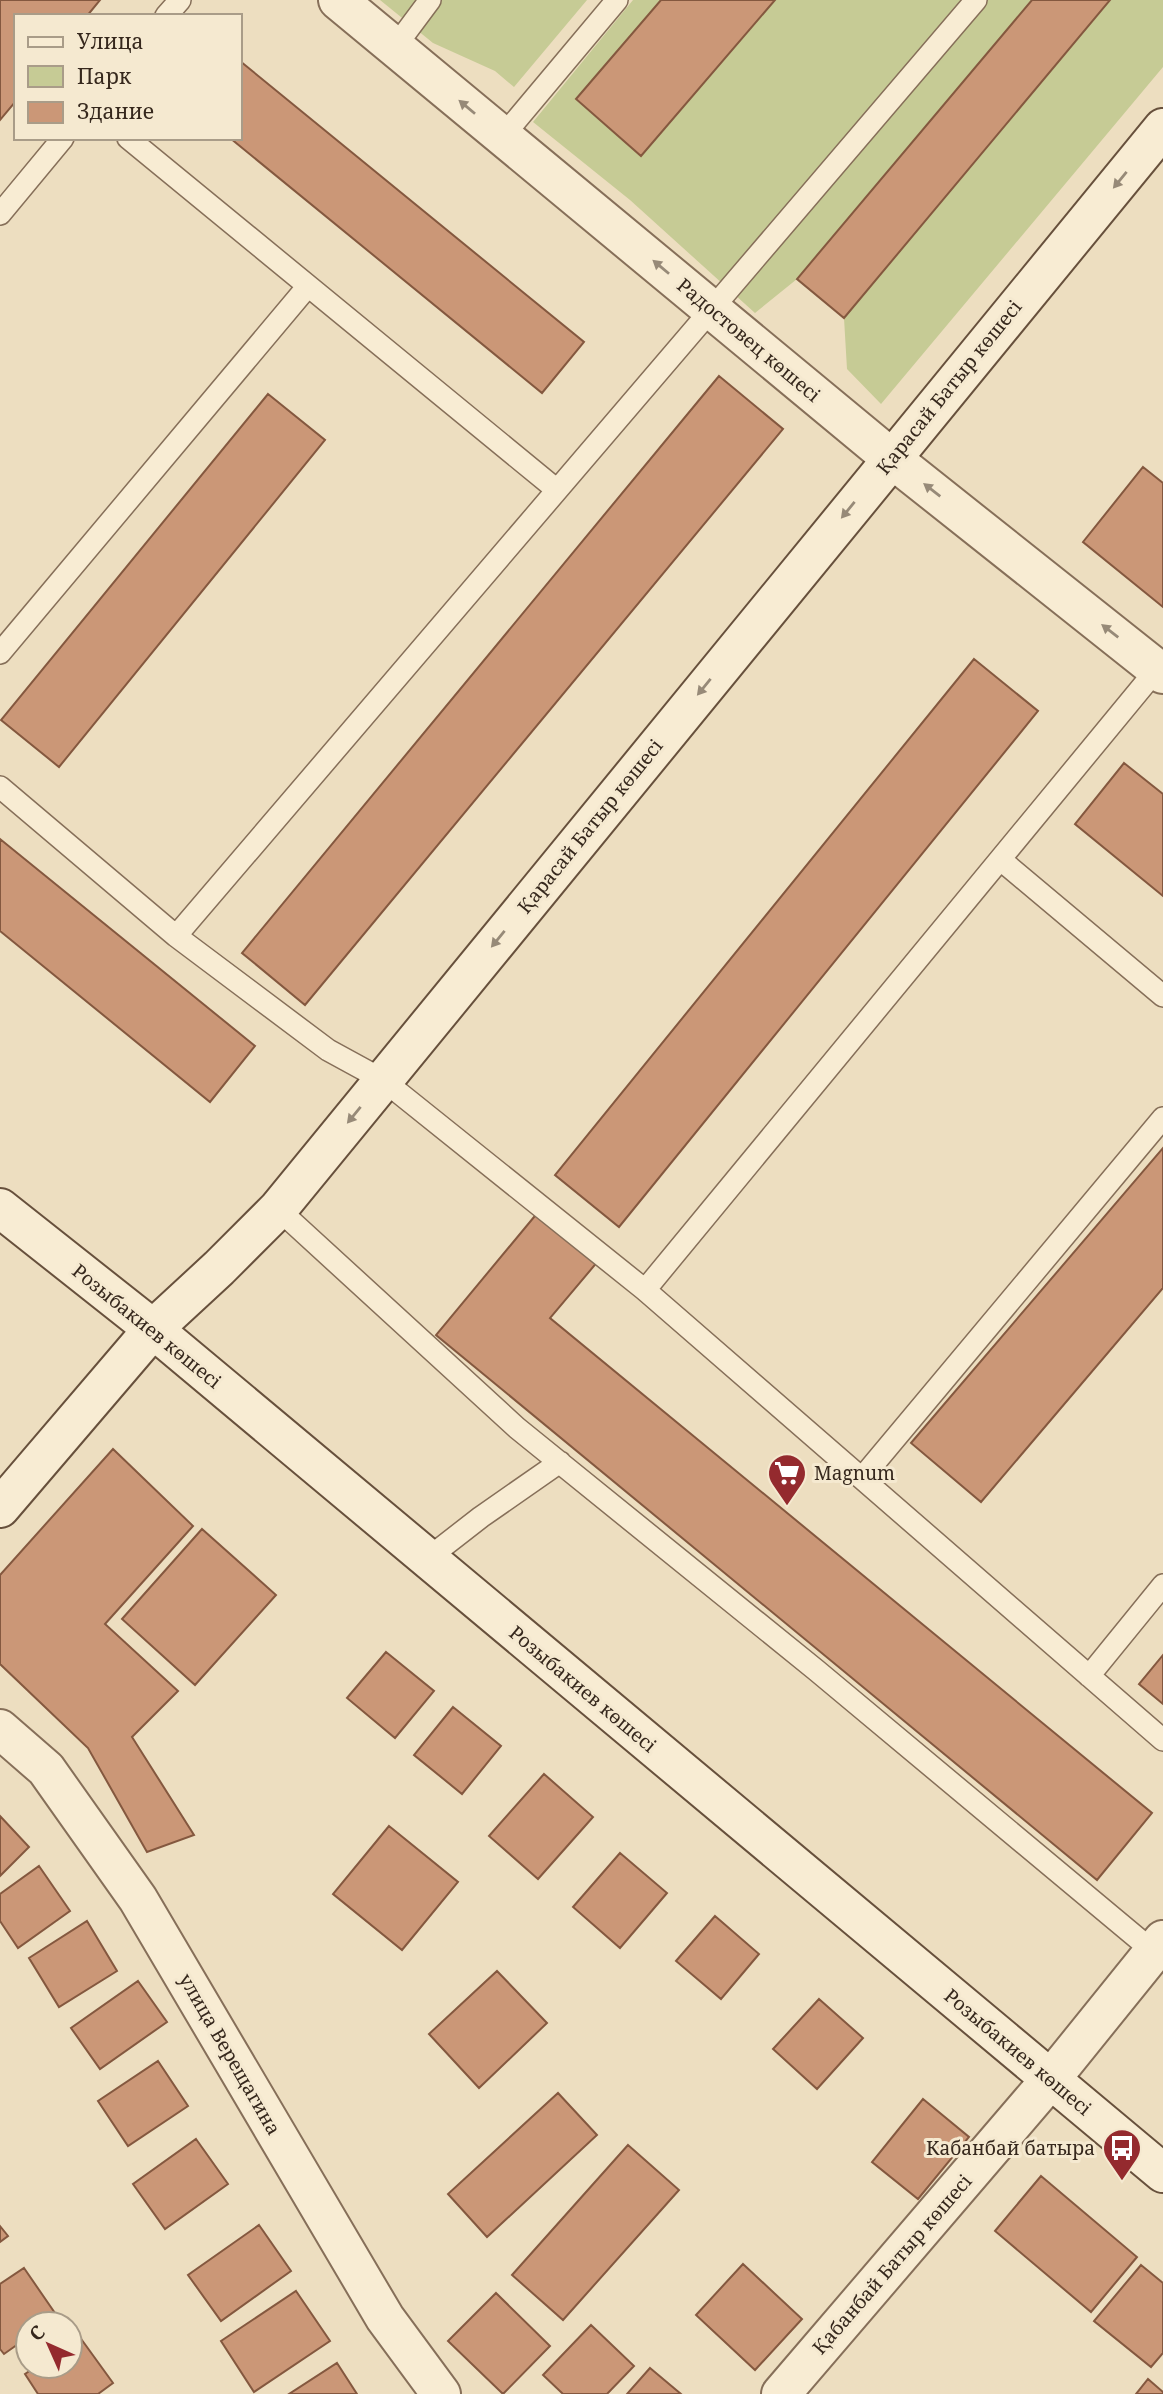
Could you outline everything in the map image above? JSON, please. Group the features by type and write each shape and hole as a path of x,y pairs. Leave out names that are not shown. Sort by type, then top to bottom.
{"street":[{"name":"Радостовец көшесі","path":"338,0 891,458 1160,672"},
{"name":"Қарасай Батыр көшесі","path":"0,1508 153,1329 278,1209 1163,128"},
{"name":"Розыбакиев көшесі","path":"0,1208 153,1329 1163,2173"},
{"name":"улица Верещагина","path":"0,1729 46,1769 138,1899 384,2318 442,2394"},
{"name":"Қабанбай Батыр көшесі","path":"781,2394 1051,2080 1158,1946"}],"lane":[{"path":"168,14 180,0"},
{"path":"395,47 430,0"},
{"path":"503,136 617,0"},
{"path":"176,936 976,0"},
{"path":"0,214 62,140"},
{"path":"130,140 557,490"},
{"path":"0,653 308,286"},
{"path":"645,1290 1000,860 1160,672"},
{"path":"0,787 176,936 328,1050 383,1080 645,1290 1163,1740"},
{"path":"1000,860 1163,996"},
{"path":"862,1478 1163,1118"},
{"path":"278,1209 507,1419 1158,1946"},
{"path":"427,1559 481,1517 560,1462"},
{"path":"1089,1676 1163,1585"}],"green space":[{"path":"380,0 587,0 514,87 495,71 433,43"},
{"path":"633,0 661,0 576,99 641,156 775,0 1032,0 797,279 755,313 630,200 533,122"},
{"path":"1110,0 1163,0 1163,67 881,404 847,369 844,318"}],"building":[{"path":"0,0 100,0 89,14 14,14 14,103 0,120"},
{"path":"661,0 775,0 641,156 576,99"},
{"path":"1032,0 1110,0 844,318 797,279"},
{"path":"242,63 584,342 542,393 232,140 242,140"},
{"path":"719,376 783,429 305,1005 242,953"},
{"path":"268,394 325,440 59,767 1,720"},
{"path":"1143,467 1163,483 1163,607 1083,542"},
{"path":"974,659 1038,711 619,1227 555,1175"},
{"path":"1124,763 1163,794 1163,896 1075,824"},
{"path":"0,839 255,1046 210,1102 0,931"},
{"path":"1163,1148 1163,1288 981,1502 911,1443"},
{"path":"539,1211 599,1260 550,1318 1152,1813 1097,1880 436,1335"},
{"path":"113,1449 193,1526 105,1624 178,1691 132,1737 194,1835 147,1852 88,1748 0,1664 0,1575"},
{"path":"202,1529 276,1595 195,1685 122,1619"},
{"path":"386,1652 434,1691 395,1738 347,1698"},
{"path":"1163,1655 1163,1704 1139,1684"},
{"path":"453,1707 501,1746 462,1794 414,1755"},
{"path":"544,1774 593,1817 538,1879 489,1836"},
{"path":"0,1816 29,1847 0,1876"},
{"path":"389,1826 458,1882 402,1950 333,1894"},
{"path":"620,1853 667,1893 620,1948 573,1907"},
{"path":"39,1866 70,1911 18,1948 0,1921 0,1894"},
{"path":"715,1916 759,1954 721,1999 676,1961"},
{"path":"87,1921 117,1971 59,2007 29,1958"},
{"path":"497,1971 547,2023 479,2088 429,2034"},
{"path":"138,1981 167,2022 100,2069 71,2028"},
{"path":"819,1999 863,2038 817,2089 773,2049"},
{"path":"158,2061 188,2106 128,2146 98,2101"},
{"path":"558,2093 597,2135 487,2237 448,2194"},
{"path":"923,2099 969,2137 918,2199 872,2162"},
{"path":"196,2139 228,2184 165,2229 133,2184"},
{"path":"628,2145 679,2190 563,2320 512,2275"},
{"path":"1041,2176 1137,2257 1091,2312 995,2231"},
{"path":"259,2225 291,2271 221,2321 188,2275"},
{"path":"0,2226 8,2236 0,2242"},
{"path":"743,2264 802,2319 755,2370 696,2315"},
{"path":"1141,2265 1163,2283 1163,2353 1151,2367 1094,2321"},
{"path":"24,2268 53,2310 14,2310 14,2347 4,2354 0,2349 0,2284"},
{"path":"296,2291 330,2341 254,2392 221,2341"},
{"path":"496,2293 550,2346 503,2394 448,2341"},
{"path":"591,2325 634,2366 607,2394 563,2394 543,2375"},
{"path":"84,2343 113,2383 98,2394 38,2394 29,2380 84,2380"},
{"path":"337,2363 357,2394 289,2394"},
{"path":"650,2368 681,2394 627,2394"},
{"path":"1148,2379 1163,2392 1163,2394 1136,2394"}],"place":[{"name":"Magnum","path":"787,1507"},
{"name":"Кабанбай батыра","path":"1122,2182"}]}
